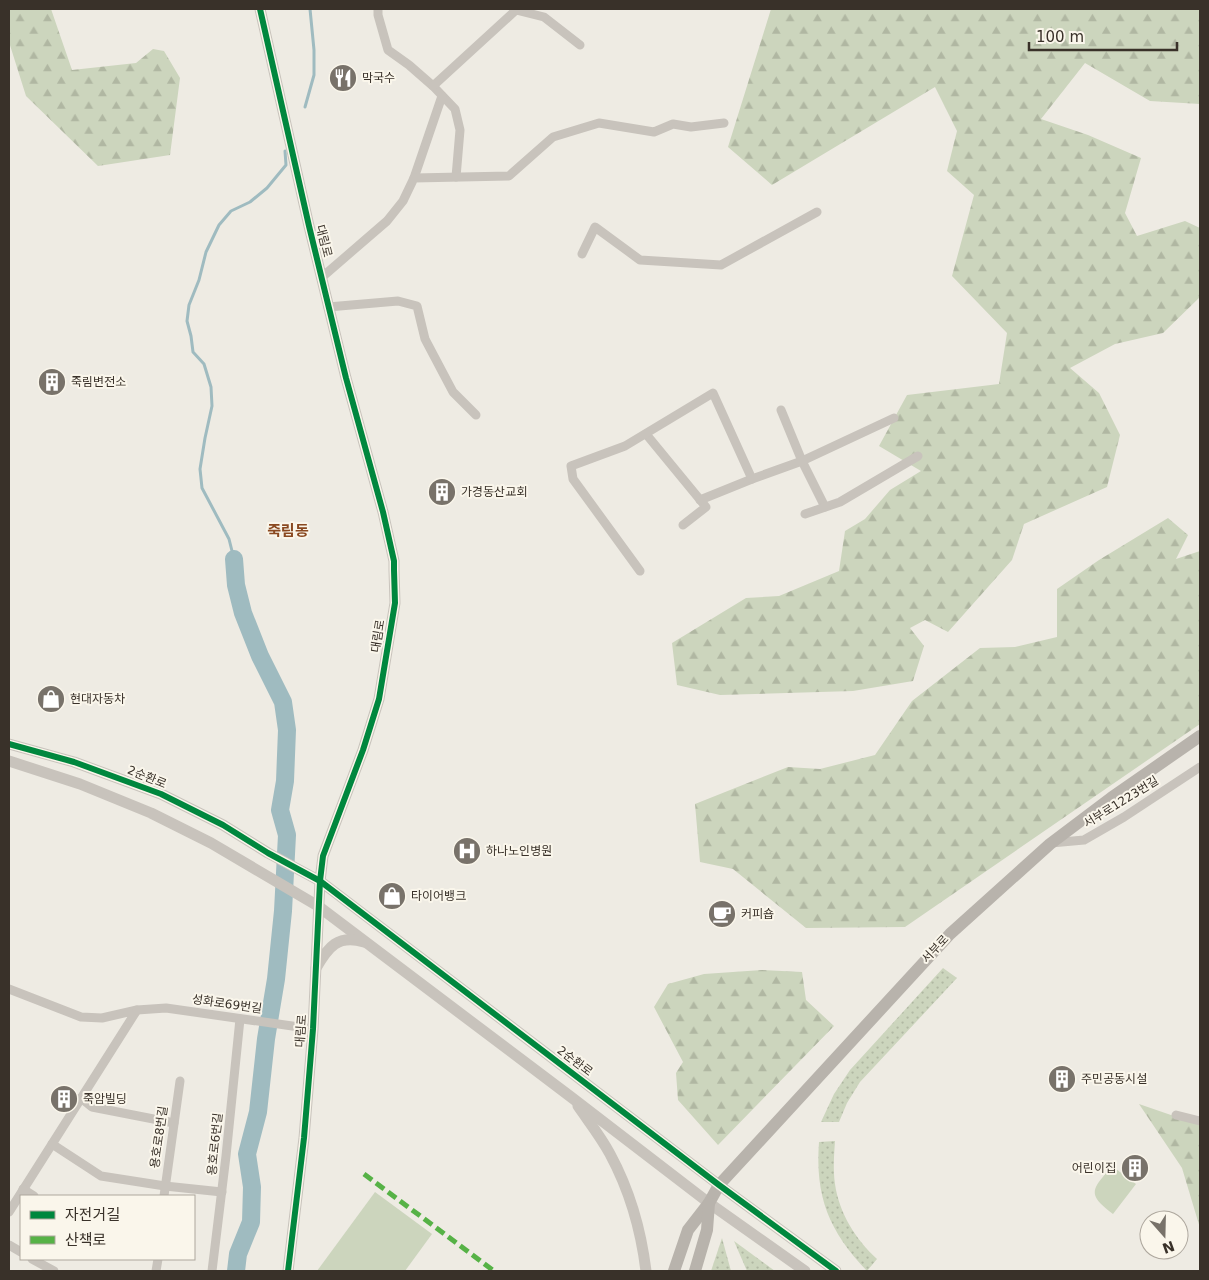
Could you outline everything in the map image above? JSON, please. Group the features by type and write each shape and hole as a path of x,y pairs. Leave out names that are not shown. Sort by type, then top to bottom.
{"main road":[{"name":"서부로","path":"674,1271 688,1230 720,1185 950,934 1050,844 1111,798 1200,736"},
{"name":"서부로","path":"695,1271 707,1230 709,1203"}],"street":[{"name":"대림로","path":"260,9 328,307 383,512 394,561 395,603 379,699 324,850 318,906 313,1029 304,1138 288,1271"},
{"path":"378,9 388,50 410,65 454,109 460,130 456,177"},
{"path":"433,86 516,10 544,17 580,45"},
{"path":"321,278 387,221 403,201 414,178 442,96"},
{"path":"414,178 509,176 554,138 599,123 654,132 673,124 691,127 724,123"},
{"path":"582,254 595,226 640,260 721,265 817,212"},
{"path":"328,307 398,301 417,306 425,339 453,392 476,415"},
{"path":"640,571 573,479 571,466 626,446 713,393 752,479"},
{"path":"781,410 802,462 825,507"},
{"path":"700,500 752,479 802,462 894,418"},
{"path":"646,434 706,507 683,525"},
{"path":"805,514 840,502 918,456"},
{"name":"2순환로","path":"9,744 74,762 161,794 223,826 320,881 836,1271"},
{"path":"9,761 80,784 151,813 211,843 318,906 709,1203 805,1271"},
{"name":"서부로1223번길","path":"1050,844 1084,840 1124,817 1200,767"},
{"path":"315,970 326,951 339,942 354,940 368,943"},
{"name":"성화로69번길","path":"9,990 80,1017 102,1018 137,1010 166,1008 313,1029"},
{"path":"9,1212 137,1010"},
{"name":"용호로6번길","path":"212,1271 240,1019"},
{"name":"용호로8번길","path":"164,1195 180,1081"},
{"path":"81,1098 92,1107 174,1123"},
{"path":"573,1098 609,1152 624,1183 637,1222 646,1271"},
{"path":"1176,1115 1200,1122"},
{"path":"52,1144 101,1176 164,1186 222,1192"},
{"path":"23,1189 32,1195"},
{"path":"9,1245 20,1251"},
{"path":"34,1260 54,1271"}],"green space":[{"path":"9,9 51,9 72,70 136,63 153,49 164,51 180,78 170,155 98,166 26,96 9,42"},
{"path":"771,9 1200,9 1200,104 1150,101 1085,63 1041,119 1088,135 1141,158 1125,213 1137,236 1185,221 1200,228 1200,297 1163,333 1115,344 1070,368 1099,393 1120,435 1107,487 1024,524 1012,560 948,632 925,620 910,628 924,646 913,681 853,691 720,695 677,685 672,643 746,598 779,596 839,571 845,531 865,519 890,490 921,471 879,446 907,395 999,384 1007,333 952,276 974,195 947,171 957,131 935,87 772,185 728,147"},
{"path":"1168,518 1188,535 1176,559 1200,551 1200,724 905,927 806,928 733,869 700,862 695,804 788,767 820,769 875,755 912,701 980,648 1015,647 1057,637 1057,589 1099,560"},
{"path":"943,968 957,978 860,1082 847,1103 839,1122 821,1122 834,1094 850,1070"},
{"path":"762,970 802,972 806,1000 834,1026 718,1145 678,1100 676,1073 683,1062 654,1007 668,984 704,974"},
{"path":"1139,1104 1200,1125 1200,1228 1182,1168"},
{"path":"835,1141 834,1179 840,1205 856,1235 877,1259 867,1271 843,1242 834,1227 822,1196 818,1162 819,1142"},
{"path":"1112,1166 1136,1184 1113,1214 1095,1196 1100,1180"},
{"path":"375,1192 432,1234 405,1271 317,1271"},
{"path":"722,1238 731,1271 711,1271"},
{"path":"734,1241 775,1271 747,1271"}],"waterway":[{"path":"305,107 314,75 314,50 310,9"},
{"path":"234,559 229,539 202,488 200,469 212,406 211,387 204,364 193,352 187,321 189,305 199,280 206,252 219,225 231,211 250,202 267,188 286,165 285,151"},
{"path":"234,559 236,585 243,613 260,656 283,702 287,730 285,781 280,810 287,835 283,911 258,1112 247,1154 252,1187 251,1222 238,1254 236,1271"}],"marked path":[{"path":"364,1174 494,1271"}],"cycle path":[{"path":"260,9 309,226 346,378 383,512 394,561 395,603 379,699 363,750 323,856 320,881 313,1029 304,1138 288,1271"},
{"path":"9,744 74,762 161,794 223,825 268,853 320,881 719,1185 836,1271"}],"place":[{"name":"막국수","path":"343,78"},
{"name":"죽림변전소","path":"52,382"},
{"name":"가경동산교회","path":"442,492"},
{"name":"현대자동차","path":"51,699"},
{"name":"하나노인병원","path":"467,851"},
{"name":"타이어뱅크","path":"392,896"},
{"name":"커피숍","path":"722,914"},
{"name":"주민공동시설","path":"1062,1079"},
{"name":"죽암빌딩","path":"64,1099"},
{"name":"어린이집","path":"1135,1168"}],"district":[{"name":"죽림동","path":"288,531"}]}
